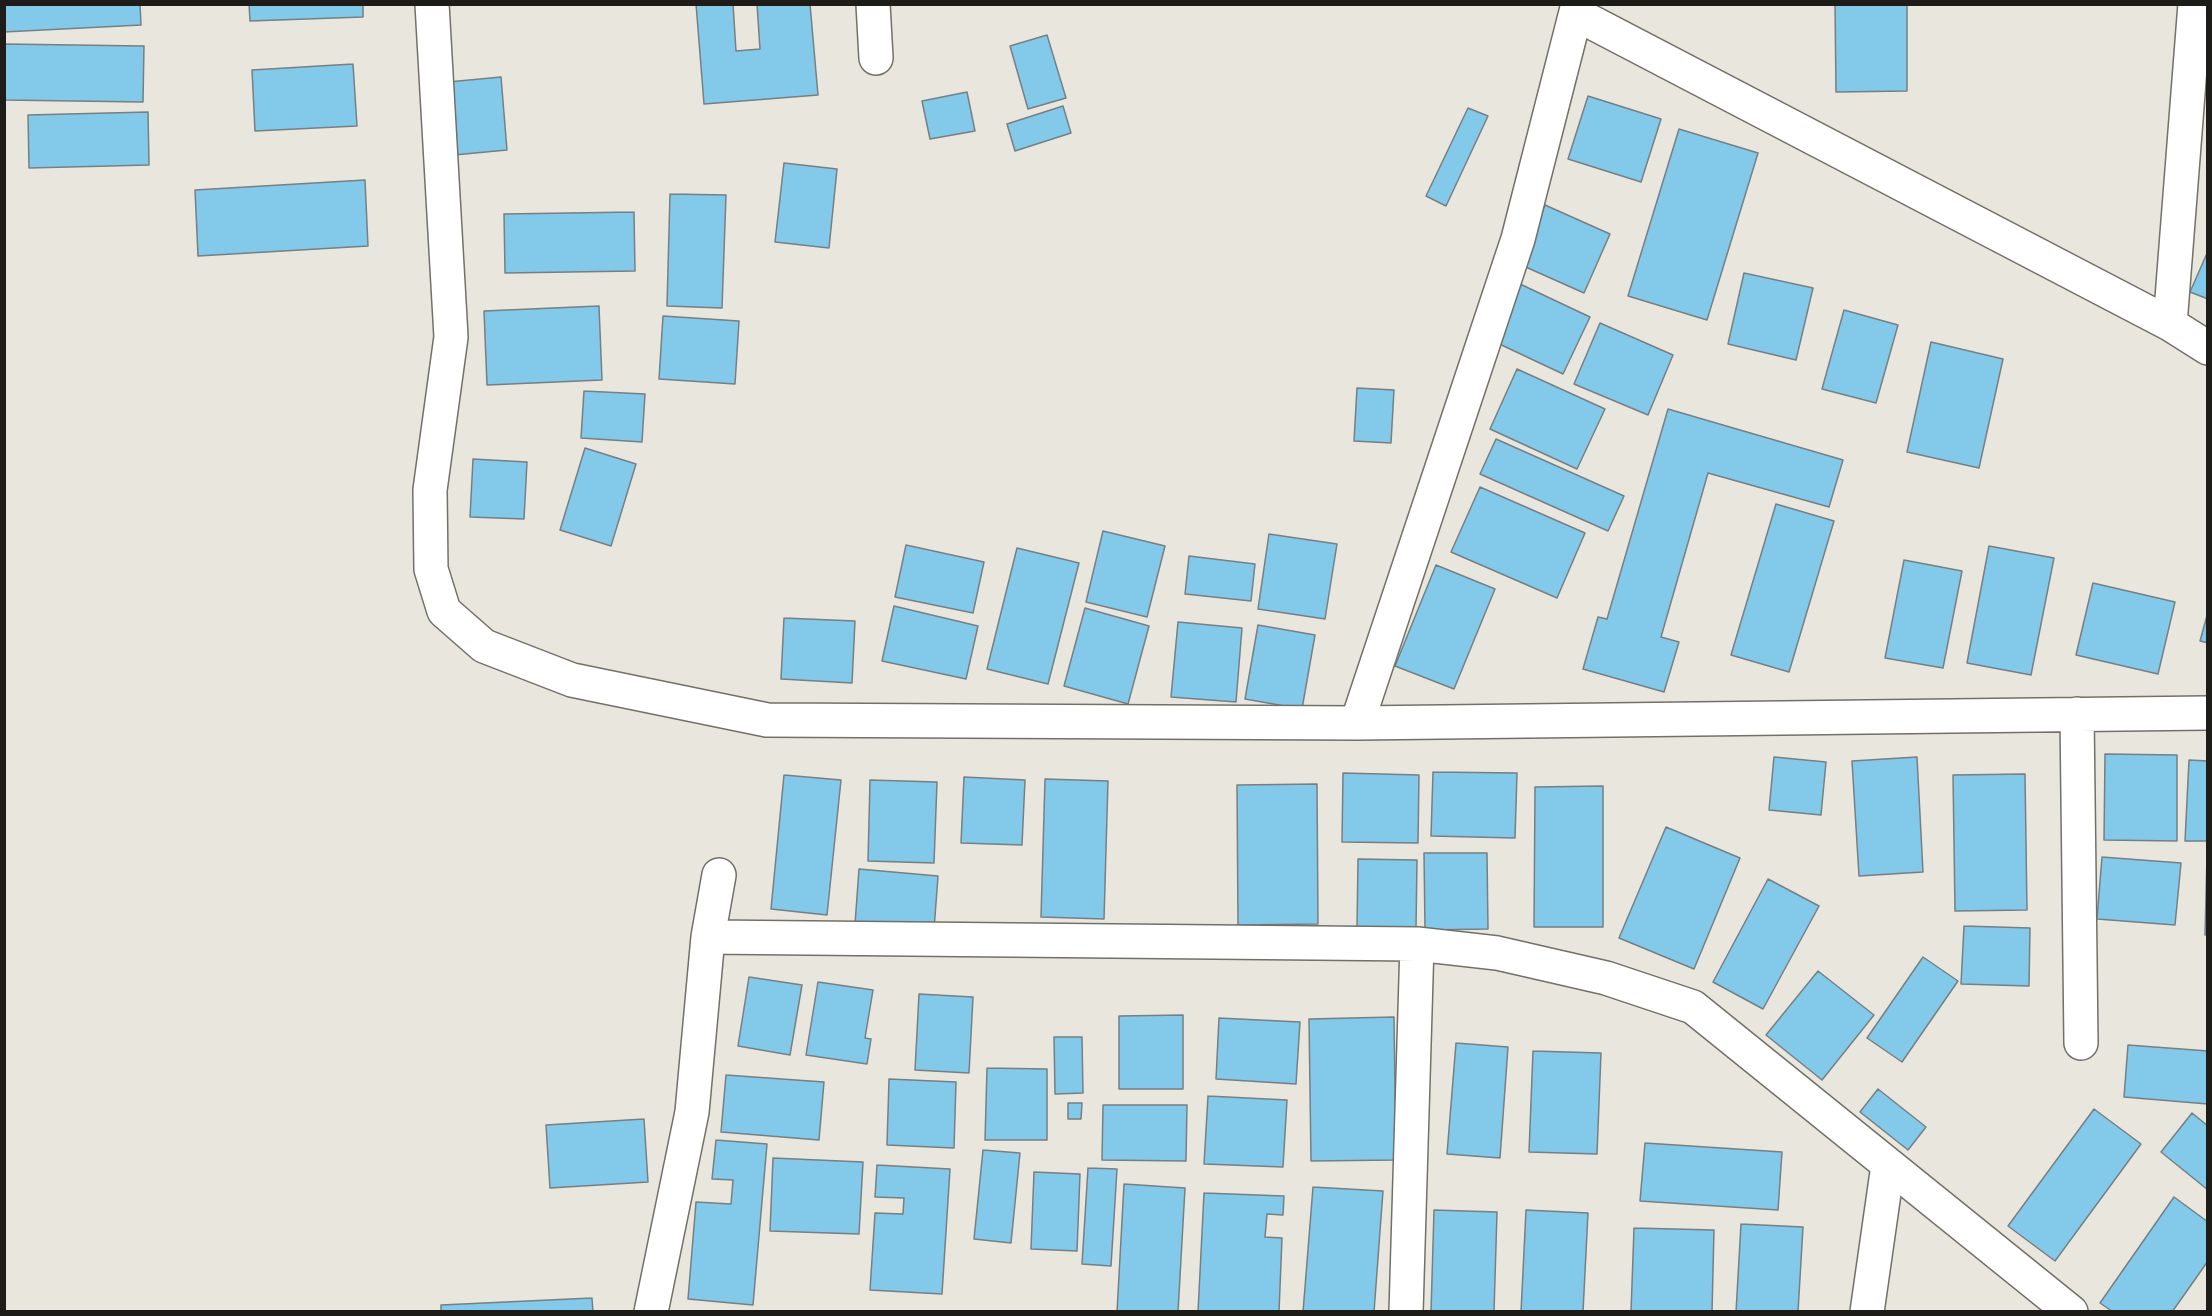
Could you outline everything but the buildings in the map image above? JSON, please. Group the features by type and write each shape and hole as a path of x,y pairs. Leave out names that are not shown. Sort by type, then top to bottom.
{"street":[{"path":"432,4 452,337 430,490 431,569 444,611 484,646 572,680 767,720 1357,723 2208,713"},
{"path":"873,4 876,58"},
{"path":"2170,324 2195,4"},
{"path":"1357,723 1518,239 1577,9 2170,324 2208,348"},
{"path":"2077,714 2081,1043"},
{"path":"651,1311 692,1112 708,937 719,875"},
{"path":"708,937 1416,944 1497,953 1595,975 1693,1007 2071,1311"},
{"path":"1406,1311 1416,944"},
{"path":"1867,1311 1888,1165"}]}
